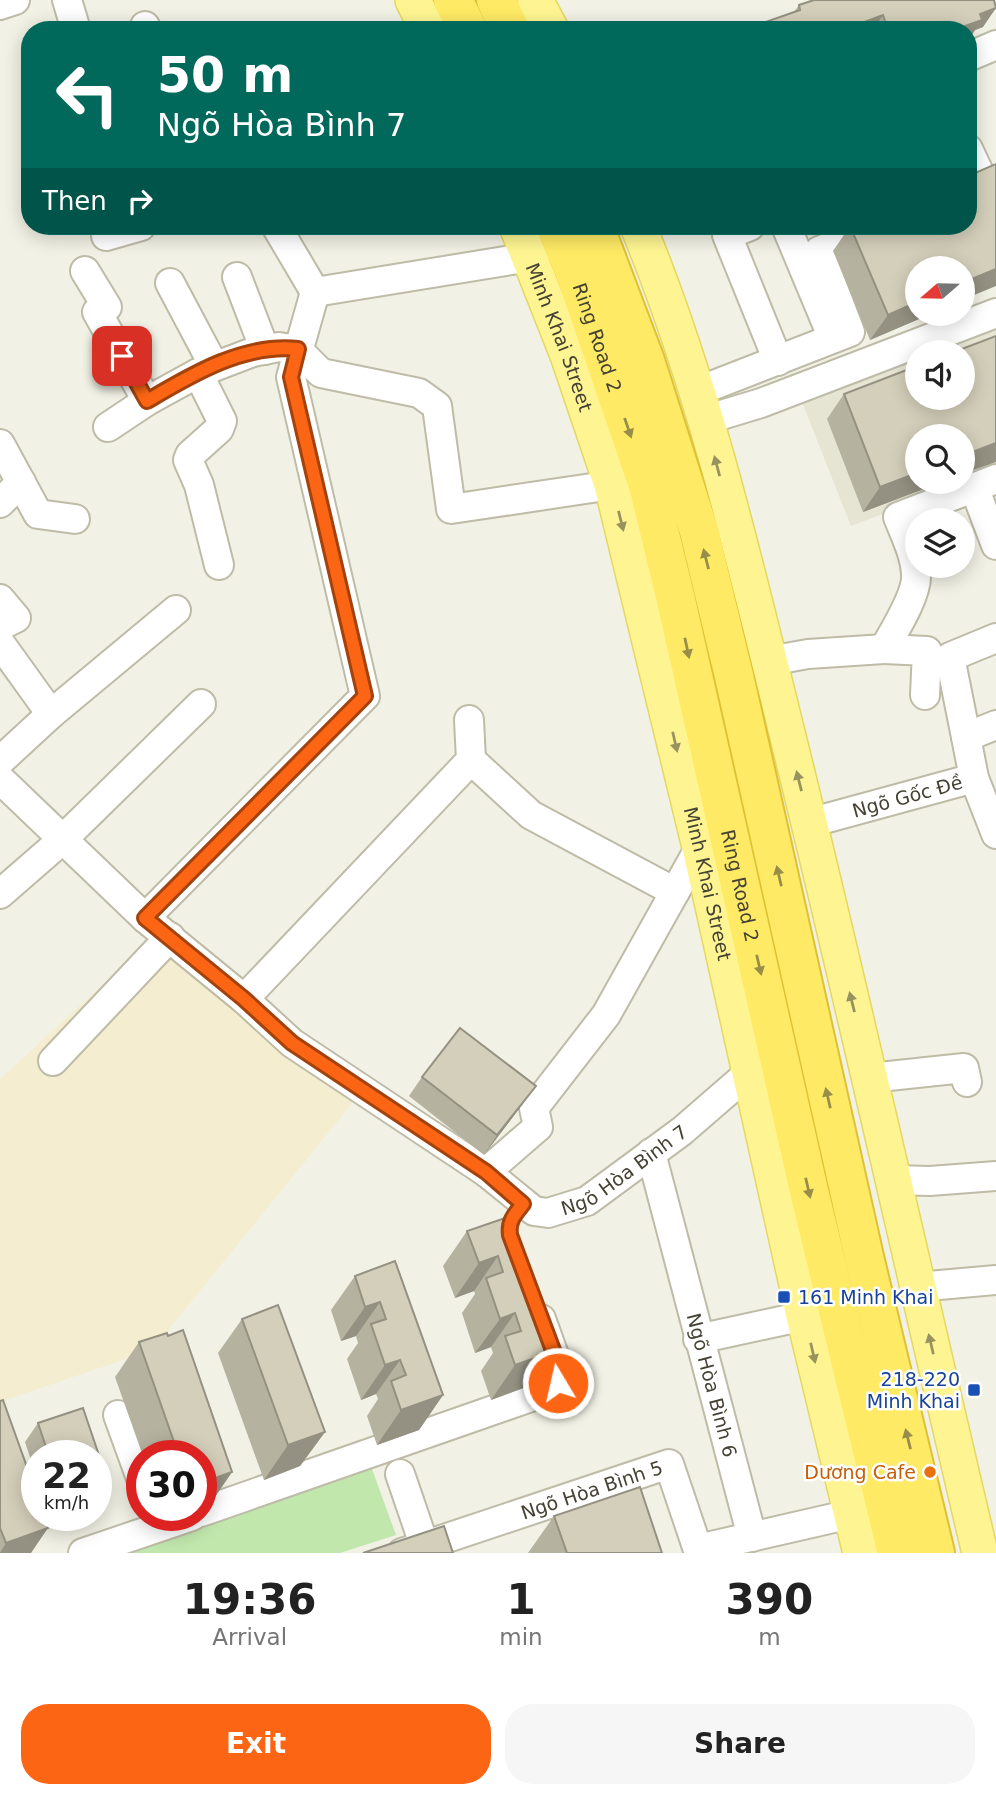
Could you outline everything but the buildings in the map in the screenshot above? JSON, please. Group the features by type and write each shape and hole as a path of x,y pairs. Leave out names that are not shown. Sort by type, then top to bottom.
{"highway":[{"path":"453,0 464,21"},
{"path":"495,0 506,21"},
{"name":"Ring Road 2","path":"560,235 648,485 677,600 809,1191 897,1553"},
{"name":"Ring Road 2","path":"597,235 645,361 699,531 935,1553"}],"main road":[{"path":"413,0 424,21"},
{"path":"535,0 546,21"},
{"path":"650,235 701,406 769,661 870,1078 917,1287 985,1550"},
{"name":"Minh Khai Street","path":"524,241 593,425 612,485 700,847 804,1315 861,1553"}],"street":[{"path":"0,5 15,0"},
{"path":"67,0 73,21"},
{"path":"977,53 996,45"},
{"path":"977,168 984,183 977,186"},
{"path":"145,918 365,696 291,377 315,292 281,235"},
{"path":"727,235 778,361"},
{"path":"790,235 833,339"},
{"path":"701,406 778,361 850,332 819,251 859,235"},
{"path":"315,292 524,241"},
{"path":"85,271 107,307 97,312 147,401"},
{"path":"237,277 265,350"},
{"path":"170,283 206,369 222,421 219,429 190,455 188,460 199,485 219,565"},
{"path":"701,406 761,403 996,313"},
{"path":"108,427 147,401 206,369 265,350 279,347 298,349 321,373 419,393 437,406 451,509 612,485"},
{"path":"0,444 38,514 75,519"},
{"path":"0,503 21,482"},
{"path":"884,649 904,616 917,577 898,517 985,483 996,545"},
{"path":"0,599 16,618 0,626"},
{"path":"0,761 51,714 176,610"},
{"name":"Ngõ Gốc Đề","path":"809,823 974,778 950,657 996,638"},
{"path":"0,643 51,714"},
{"path":"769,661 808,654 884,649 927,651 925,695"},
{"path":"0,894 62,839 201,704"},
{"path":"468,720 471,760 531,815 675,891"},
{"path":"966,737 996,725"},
{"path":"244,999 471,760"},
{"path":"974,778 996,834"},
{"name":"Ngõ Hòa Bình 7","path":"0,779 145,918 244,999 292,1043 486,1172 516,1215 534,1211 548,1213 587,1201 682,1130 750,1072"},
{"path":"486,1172 538,1127 534,1108 606,1015 700,847"},
{"path":"53,1060 170,937"},
{"path":"870,1078 964,1068 967,1082"},
{"name":"Ngõ Hòa Bình 6","path":"651,1153 752,1536"},
{"path":"893,1180 930,1181 996,1176"},
{"path":"917,1287 996,1280"},
{"path":"217,1507 551,1390 561,1375 533,1298"},
{"path":"698,1339 804,1315"},
{"path":"118,1415 127,1440"},
{"name":"Ngõ Hòa Bình 5","path":"400,1474 417,1550 669,1464 698,1551"},
{"path":"698,1551 851,1514"},
{"path":"83,1553 134,1531"}],"shaded area":[{"path":"996,301 996,471 975,479 975,424 905,424 905,494 935,494 851,526 793,379 931,326 975,326 975,309"},
{"path":"157,935 358,1096 152,1350 0,1402 0,1079"}],"green space":[{"path":"372,1469 396,1535 340,1553 127,1553 191,1531 217,1531 217,1522"}],"place":[{"name":"161 Minh Khai","path":"784,1297"},
{"name":"218-220 Minh Khai","path":"974,1390"},
{"name":"Dương Cafe","path":"930,1472"}],"route":[{"path":"122,356 147,401 198,373 253,352 279,347 298,349 291,377 365,696 145,918 244,999 292,1043 486,1172 523,1204 512,1217 510,1235 557,1361 561,1375 558,1383"}]}
